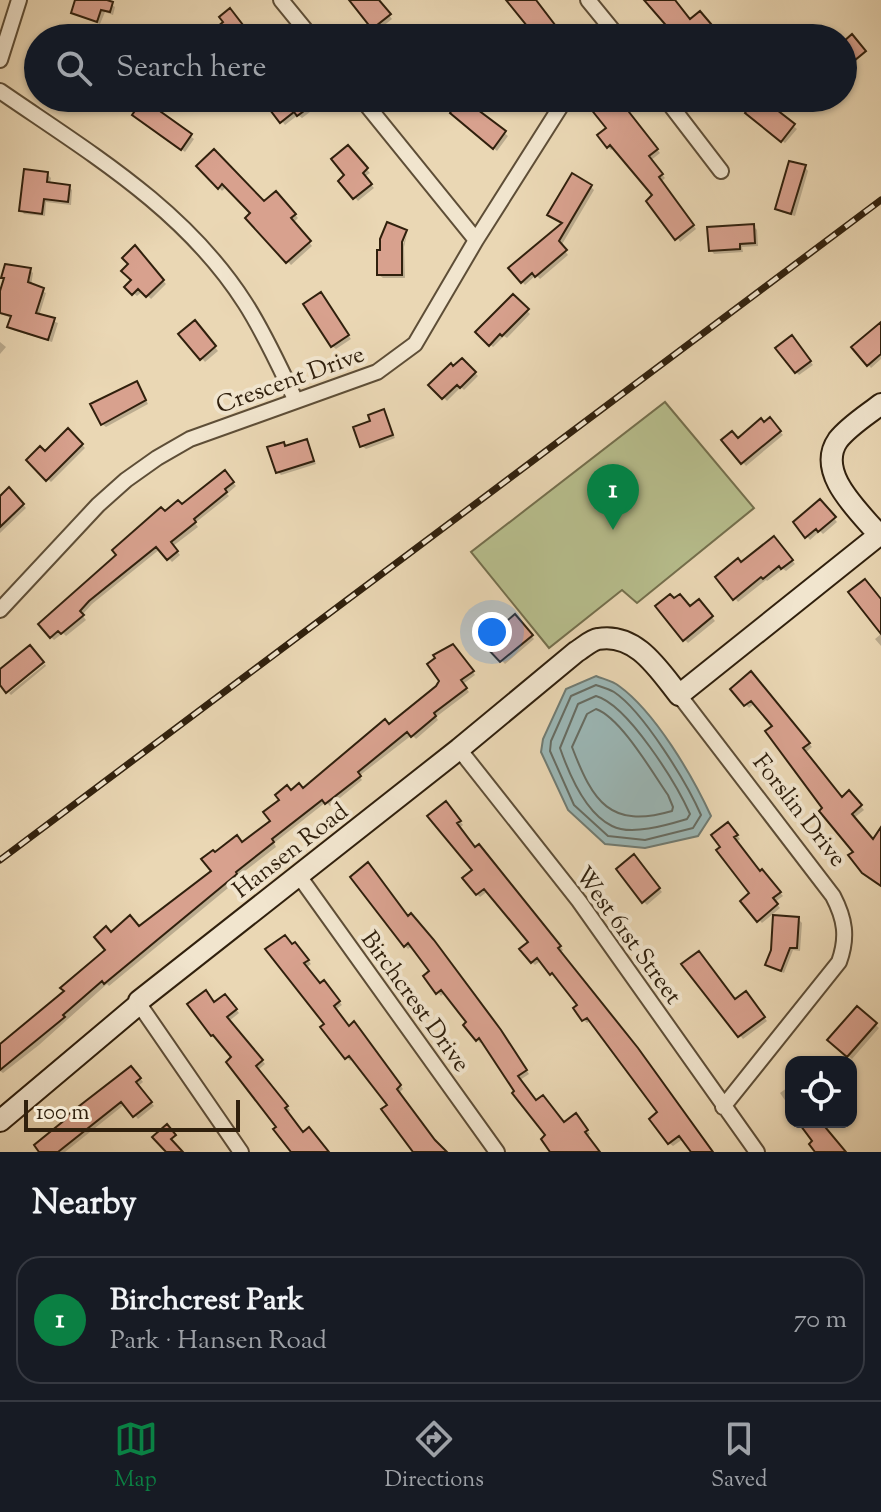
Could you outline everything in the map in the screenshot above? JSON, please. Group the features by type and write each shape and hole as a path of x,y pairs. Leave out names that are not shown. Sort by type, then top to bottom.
{"street":[{"path":"0,60 19,0"},
{"path":"281,0 301,24"},
{"path":"589,0 608,24"},
{"path":"0,91 24,108"},
{"path":"31,112 150,196 187,229 218,264 245,303 296,401"},
{"path":"372,112 476,240"},
{"name":"Crescent Drive","path":"0,610 98,505 136,473 190,439 377,372 415,344 557,112"},
{"path":"676,112 721,171"},
{"path":"679,695 880,536 842,490 834,474 832,456 837,441 881,404"},
{"name":"Hansen Road","path":"0,1121 139,1001 459,749 576,652 597,639 621,640"},
{"name":"Forslin Drive","path":"621,640 650,657 833,896 845,928 845,945 839,962 723,1107"},
{"name":"West 61st Street","path":"459,749 579,901 757,1152"},
{"name":"Birchcrest Drive","path":"299,876 497,1152"},
{"path":"139,1004 241,1152"}],"green space":[{"path":"665,402 754,508 637,603 622,590 549,648 471,552"}],"water":[{"path":"596,676 617,684 633,697 671,745 711,816 698,836 645,848 605,844 568,810 541,752 543,739 566,689"}],"building":[{"path":"75,0 113,2 110,12 101,10 97,22 71,13"},
{"path":"349,0 379,0 391,14 378,24 368,24"},
{"path":"506,0 536,0 554,24 526,24"},
{"path":"644,0 675,0 690,19 700,11 711,24 665,24"},
{"path":"230,8 242,24 221,24 223,22 219,17"},
{"path":"857,40 866,51 857,58"},
{"path":"134,112 161,112 192,134 181,150 132,115"},
{"path":"272,112 294,112 280,123"},
{"path":"481,112 506,131 493,149 450,113"},
{"path":"593,112 629,112 658,149 649,156 663,174 659,177 694,225 675,240 646,201 652,195 610,145 607,148 597,135 606,128"},
{"path":"780,112 795,124 781,142 745,113"},
{"path":"348,145 368,168 363,173 372,184 353,199 338,181 344,175 331,159"},
{"path":"214,149 264,201 276,191 296,214 291,218 311,241 286,263 245,218 250,213 222,184 218,189 196,166"},
{"path":"789,161 806,165 791,214 775,209"},
{"path":"24,169 48,172 47,182 70,185 68,202 44,199 42,214 19,211"},
{"path":"572,173 592,185 559,241 567,250 535,277 532,273 521,283 508,268 562,223 547,215"},
{"path":"387,222 407,230 402,242 402,275 377,275 377,250 380,250 380,239"},
{"path":"754,224 755,243 740,244 740,249 709,251 707,227"},
{"path":"135,245 164,280 146,297 138,289 132,295 124,287 131,280 121,271 128,264 122,258"},
{"path":"5,264 31,268 28,282 44,288 36,313 55,318 48,340 7,327 11,316 0,313 0,291 4,278 1,278"},
{"path":"321,292 349,335 331,347 303,304"},
{"path":"513,294 529,309 489,346 475,332"},
{"path":"195,320 216,346 200,360 178,334"},
{"path":"881,322 881,354 867,366 851,347"},
{"path":"792,335 811,361 795,373 775,348"},
{"path":"462,358 476,372 460,388 457,385 442,399 428,385 451,363 453,366"},
{"path":"137,381 146,400 101,425 90,404"},
{"path":"384,409 393,435 360,447 353,427 370,421 368,415"},
{"path":"770,417 781,431 741,464 721,440 732,431 738,438 761,418 764,422"},
{"path":"68,428 83,444 46,481 26,460 40,446 45,451"},
{"path":"307,439 314,461 276,473 267,447 284,442 285,446"},
{"path":"225,470 234,482 225,489 227,492 194,519 196,522 171,542 178,551 167,560 156,547 89,601 80,611 84,615 61,634 58,631 50,638 38,624 116,555 112,550 161,507 165,511 178,500 182,504"},
{"path":"9,487 24,504 0,527 0,496"},
{"path":"820,499 836,517 805,538 793,522"},
{"path":"774,536 793,560 781,569 779,566 763,579 761,577 733,600 715,577 738,558 741,562"},
{"path":"865,579 881,599 881,634 848,592"},
{"path":"670,594 674,598 680,594 690,606 699,599 713,616 683,641 655,606"},
{"path":"515,614 533,635 500,662 486,647 489,644 486,639"},
{"path":"453,644 474,671 461,680 467,688 434,713 436,716 411,737 407,732 358,772 361,776 325,804 322,800 272,839 274,842 237,874 104,984 102,981 63,1015 65,1017 0,1070 0,1044 64,991 60,988 105,950 94,937 106,926 111,932 130,915 139,926 211,871 201,859 237,835 242,842 270,821 263,812 279,800 275,795 287,785 291,790 299,783 303,788 385,719 389,724 436,686 439,681 427,664 435,658 433,655"},
{"path":"30,645 44,662 6,693 0,685 0,669"},
{"path":"751,671 810,743 803,748 842,797 849,790 862,805 852,814 873,839 881,827 881,886 862,873 848,855 853,852 819,811 822,808 765,731 772,726 751,701 744,706 730,689"},
{"path":"446,801 461,821 457,823 475,847 479,844 561,946 558,948 638,1048 713,1152 691,1152 679,1136 668,1144 649,1119 657,1112 587,1018 582,1021 573,1008 577,1005 537,958 531,963 519,949 528,942 484,889 476,895 462,878 472,870 427,816"},
{"path":"728,822 738,835 734,837 781,892 773,898 778,904 757,922 740,901 749,893 716,850 720,847 711,835"},
{"path":"634,854 660,888 642,903 616,869"},
{"path":"368,862 408,916 411,913 434,940 501,1030 527,1070 518,1076 536,1100 543,1095 564,1122 576,1113 600,1152 550,1152 541,1139 545,1135 512,1093 514,1091 479,1038 476,1041 463,1025 466,1022 441,990 436,994 423,976 429,971 408,943 404,947 350,877"},
{"path":"773,915 799,917 797,948 790,948 781,971 765,965 771,950"},
{"path":"285,935 309,960 304,963 320,983 324,980 340,1001 334,1006 349,1026 354,1021 401,1085 397,1089 447,1152 413,1152 381,1109 387,1105 349,1056 345,1059 320,1027 324,1024 265,949"},
{"path":"699,951 735,999 746,991 765,1017 738,1037 681,964"},
{"path":"206,990 214,1002 225,994 237,1009 227,1017 263,1060 256,1066 288,1106 285,1108 303,1132 309,1127 329,1152 291,1152 273,1129 276,1127 226,1062 231,1057 187,1004"},
{"path":"857,1006 877,1023 848,1056 827,1040"},
{"path":"131,1066 141,1078 136,1082 152,1102 133,1117 121,1102 58,1152 39,1152 34,1145"},
{"path":"167,1124 176,1135 171,1139 183,1152 166,1152 152,1137"},
{"path":"802,1128 826,1128 846,1152 815,1152 809,1144 812,1141"}],"railway":[{"path":"0,860 881,200"}],"place":[{"name":"Birchcrest Park","path":"613,530"}]}
